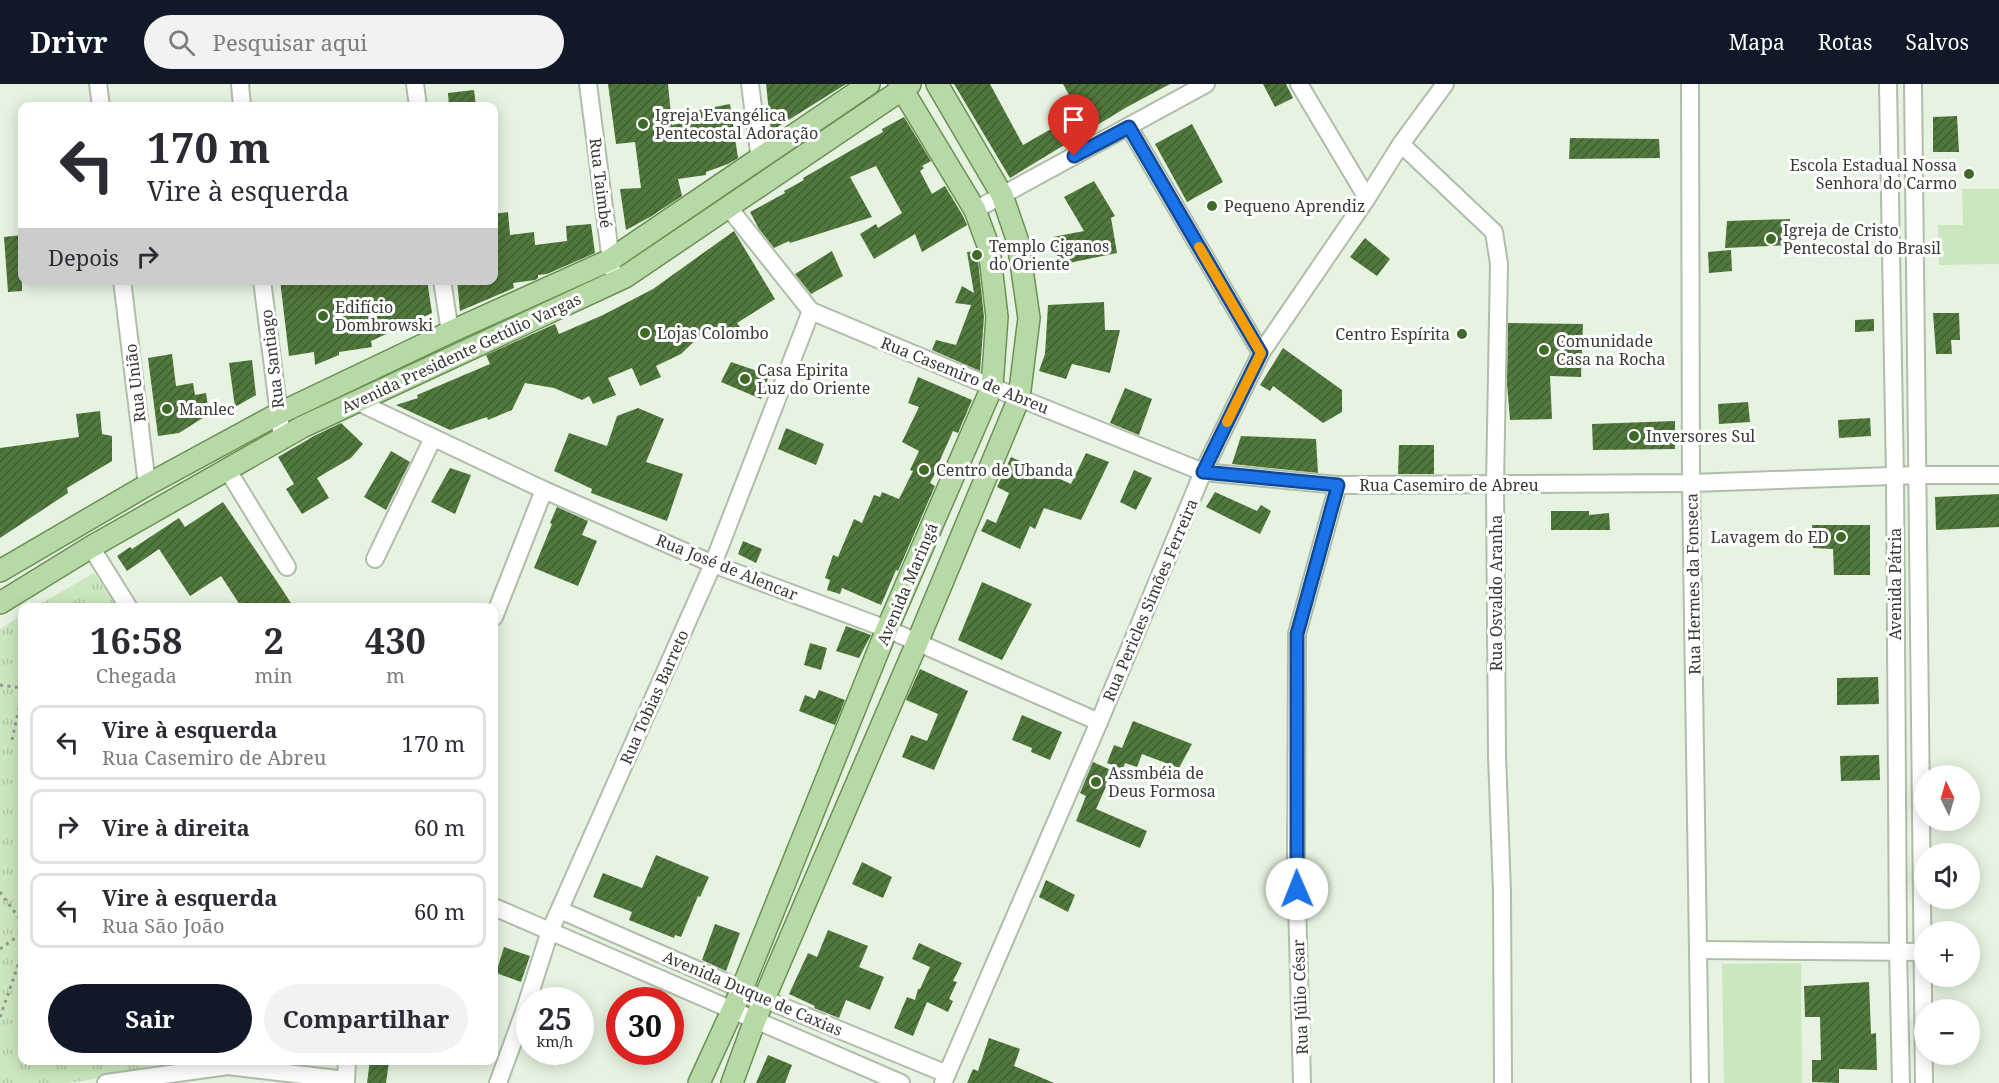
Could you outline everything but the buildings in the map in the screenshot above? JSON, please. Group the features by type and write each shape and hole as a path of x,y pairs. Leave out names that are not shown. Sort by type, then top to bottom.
{"main road":[{"name":"Avenida Presidente Getúlio Vargas","path":"0,571 147,485 278,414 450,332 610,260 869,84"},
{"name":"Avenida Maringá","path":"732,1083 755,1020 917,643 1019,398 1029,318 1018,242 1002,195 937,84"},
{"name":"Avenida Presidente Getúlio Vargas","path":"0,603 91,547 282,438 625,277 729,208 904,86"},
{"name":"Avenida Maringá","path":"699,1083 742,989 887,629 992,387 997,317 989,248 975,210 904,86"}],"street":[{"path":"98,84 100,102"},
{"path":"240,84 242,102"},
{"path":"415,84 417,102"},
{"name":"Rua Taimbé","path":"588,84 610,260 615,281"},
{"path":"750,84 760,160"},
{"path":"975,210 1206,84"},
{"path":"1299,84 1367,198"},
{"name":"Rua Pericles Simões Ferreira","path":"945,1078 1099,722 1203,472 1261,353 1367,198 1401,144 1444,84"},
{"name":"Rua Hermes da Fonseca","path":"1690,84 1691,483 1700,1083"},
{"name":"Avenida Pátria","path":"1888,84 1895,476 1901,1083"},
{"name":"Avenida Pátria","path":"1913,84 1923,921"},
{"path":"1129,127 1261,353"},
{"name":"Rua Osvaldo Aranha","path":"1401,144 1494,232 1499,264 1496,485 1497,755 1502,892 1503,1083"},
{"name":"Rua Casemiro de Abreu","path":"729,208 811,311 1203,472 1338,485 1691,483 1919,475 1999,475"},
{"name":"Rua União","path":"123,285 147,485"},
{"name":"Rua Santiago","path":"263,285 282,438"},
{"path":"443,285 450,332"},
{"name":"Rua Tobias Barreto","path":"498,1083 550,931 713,564 811,311"},
{"name":"Rua José de Alencar","path":"358,402 544,490 713,564 887,629 1099,722"},
{"path":"375,559 433,438"},
{"path":"227,469 287,567"},
{"name":"Rua Júlio César","path":"1302,1083 1296,867 1297,634 1338,485"},
{"path":"498,606 544,490"},
{"path":"91,547 126,603"},
{"path":"1896,717 1921,717"},
{"name":"Avenida Duque de Caxias","path":"498,910 901,1083"},
{"name":"Avenida Duque de Caxias","path":"560,910 945,1078"},
{"path":"1699,950 1914,952"},
{"name":"Avenida Pátria","path":"1923,987 1924,1083"},
{"path":"106,1083 228,1066 346,1081 347,1065"}],"path":[{"path":"0,685 18,687"},
{"path":"12,740 18,712"},
{"path":"0,892 18,917"},
{"path":"0,949 18,936"},
{"path":"0,1017 18,965"}],"green space":[{"path":"1962,189 1999,189 1999,264 1939,265 1938,225 1963,225"},
{"path":"94,573 115,603 42,603"},
{"path":"18,618 18,1065 187,1065 68,1083 0,1083 0,629"},
{"path":"1801,963 1802,1083 1724,1083 1722,964"}],"slow traffic":[{"path":"1199,247 1261,353 1227,422"}],"place":[{"name":"Igreja Evangélica Pentecostal Adoração","path":"643,124"},
{"name":"Escola Estadual Nossa Senhora do Carmo","path":"1969,174"},
{"name":"Pequeno Aprendiz","path":"1212,206"},
{"name":"Igreja de Cristo Pentecostal do Brasil","path":"1771,239"},
{"name":"Templo Ciganos do Oriente","path":"977,255"},
{"name":"Edifício Dombrowski","path":"323,316"},
{"name":"Lojas Colombo","path":"645,333"},
{"name":"Centro Espírita","path":"1462,334"},
{"name":"Comunidade Casa na Rocha","path":"1544,350"},
{"name":"Casa Epirita Luz do Oriente","path":"745,379"},
{"name":"Manlec","path":"167,409"},
{"name":"Inversores Sul","path":"1634,436"},
{"name":"Centro de Ubanda","path":"924,470"},
{"name":"Lavagem do ED","path":"1841,537"},
{"name":"Assmbéia de Deus Formosa","path":"1096,782"}],"route":[{"path":"1074,156 1129,127 1261,353 1203,472 1338,485 1297,634 1297,889"}]}
